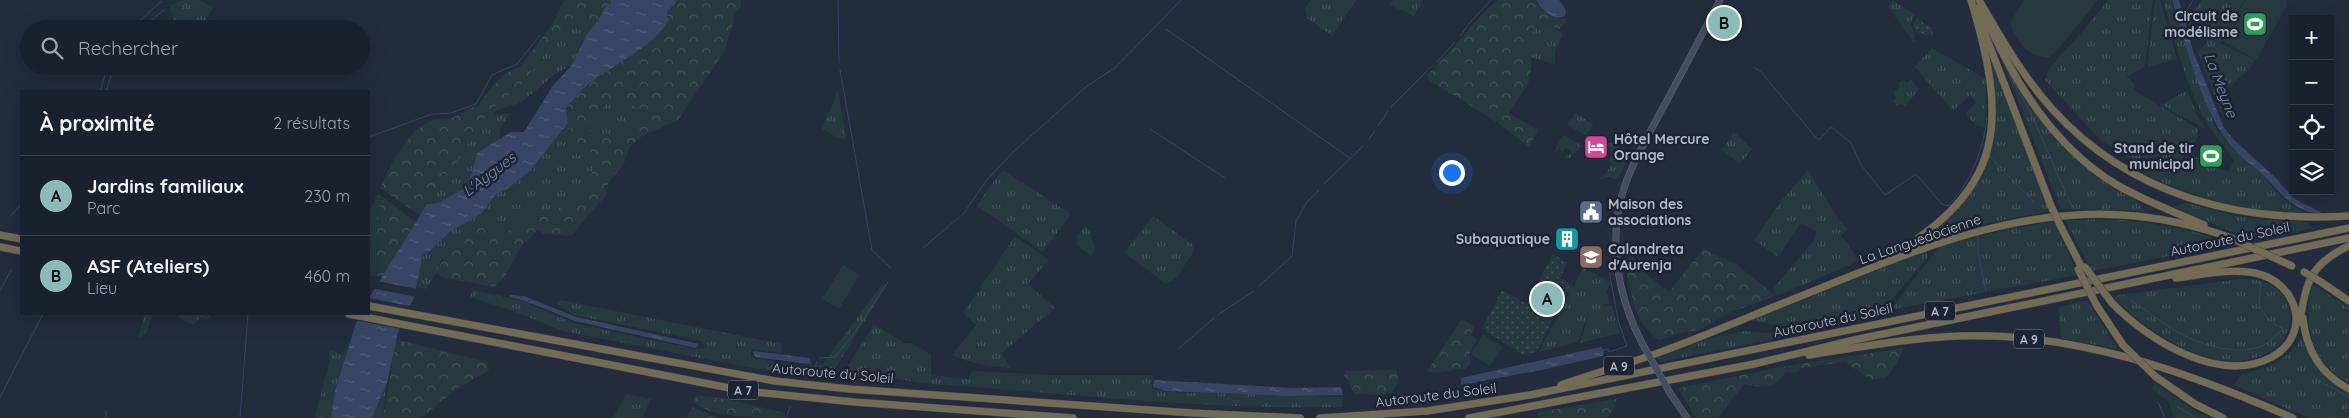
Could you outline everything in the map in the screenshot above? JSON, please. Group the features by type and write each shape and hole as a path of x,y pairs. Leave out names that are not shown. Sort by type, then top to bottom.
{"highway":[{"path":"1971,0 2053,206 2082,268 2097,306 2123,345 2156,377 2188,400 2223,418"},
{"path":"1860,273 1916,241 1944,219 1966,195 1984,161 1992,126 1992,94 1984,45 1971,0"},
{"path":"1978,0 2053,206"},
{"path":"1978,0 2040,94 2069,126 2113,160 2164,189 2209,205 2260,215 2307,218 2349,216"},
{"path":"1978,0 2000,49 2026,94 2070,148 2099,172 2129,191 2231,238"},
{"name":"La Languedocienne","path":"1530,395 1664,351 1918,250 1976,231 2054,216 2113,214 2155,218 2197,227 2231,238 2292,266 2321,282 2349,301"},
{"name":"Autoroute du Soleil","path":"1320,418 1427,411 1530,395 2349,228"},
{"path":"0,235 20,239"},
{"name":"Autoroute du Soleil","path":"1469,418 1754,364 1854,340 2349,238"},
{"path":"2082,268 2110,304 2138,330 2170,350 2203,363 2234,368 2261,365 2285,352 2298,332 2306,285 2313,273 2330,256 2349,246"},
{"path":"3,248 20,251"},
{"path":"2110,304 2160,342 2184,354 2218,363 2244,364 2267,359 2283,349 2294,331 2296,318 2292,298 2279,284 2261,275 2230,272 2128,283"},
{"name":"Autoroute du Soleil","path":"370,306 775,381 1153,410 1300,418"},
{"path":"2302,307 2305,335 2314,357 2329,376 2349,389"},
{"name":"Autoroute du Soleil","path":"356,315 765,394 1073,418"},
{"name":"A 9","path":"1754,364 1908,340 1961,336 2027,339 2078,346 2148,362 2206,382 2293,418"}],"main road":[{"path":"1686,418 1642,343 1628,310 1618,266 1617,224 1621,199 1639,152 1720,0"}],"green space":[{"path":"182,0 199,0 213,8 207,20 174,20 170,6"},
{"path":"564,0 611,0 611,3 606,5 598,21 558,34 546,47 543,56 526,80 488,113 421,216 380,188 401,148 416,131 435,120 454,117 478,105 505,74 521,66 553,23"},
{"path":"676,0 741,0 741,7 734,13 733,25 724,52 678,120 642,136 630,146 624,163 605,188 607,194 571,236 544,234 538,230 522,245 505,276 494,287 441,277 437,272 445,257 457,241 478,222 485,219 491,227 503,233 514,229 525,218 555,210 584,196 590,176 598,162 586,148 579,143 569,140 568,128 596,131 618,141 644,113 619,97 605,105 591,126 568,123 565,106 595,79 642,48 662,30 670,19 667,17 667,11 676,3"},
{"path":"1311,0 1356,0 1332,36 1307,18 1305,9"},
{"path":"1393,0 1423,0 1414,16 1390,5"},
{"path":"1498,0 1536,0 1547,14 1555,18 1564,18 1568,21 1558,30 1540,20 1522,50 1531,57 1529,82 1509,113 1538,130 1529,147 1498,123 1429,80 1427,75"},
{"path":"1893,0 1915,15 1910,24 1915,34 1914,43 1888,7"},
{"path":"2024,0 2098,0 2049,58 2041,57 2028,51 2013,30 2010,23"},
{"path":"2108,0 2153,0 2145,66 2128,76 2125,74 2135,86 2134,90 2198,129 2198,137 2178,165 2189,172 2196,157 2229,172 2234,160 2210,128 2196,102 2180,59 2163,0 2171,0 2215,126 2234,150 2256,168 2277,192 2293,206 2308,214 2237,206 2191,193 2147,175 2126,163 2131,161 2144,168 2099,139 2045,80 2049,68"},
{"path":"2155,0 2160,0 2177,59 2147,67"},
{"path":"2202,0 2244,0 2220,43 2255,60 2249,69 2226,92 2229,112 2223,117 2198,52 2207,42 2203,36 2204,28 2198,21 2189,26 2187,19"},
{"name":"Circuit de modélisme","path":"2245,0 2286,0 2287,6 2256,60 2222,41"},
{"path":"1916,18 1932,28 1933,37 1916,32 1913,26"},
{"path":"1540,20 1563,34 1555,51 1555,65 1531,57 1522,51"},
{"path":"598,21 587,34 572,65 555,74 522,102 497,110 494,113 498,115 511,113 500,129 500,139 477,153 468,186 438,203 427,204 488,113 526,80 543,56 546,47 558,34"},
{"path":"1986,45 2050,211 1973,226 1938,238 1937,229 1956,211 1976,183 1991,140"},
{"path":"1932,48 1986,79 1985,128 1975,125 1966,114 1976,102 1970,95 1953,111 1915,67"},
{"path":"2000,55 2059,141 2132,195 2145,211 2061,209"},
{"path":"1903,79 1907,83 1911,79 1919,89 1905,107 1901,103 1898,106 1893,101 1896,98 1893,93 1900,86 1899,84"},
{"path":"2187,90 2197,116 2205,129 2162,105"},
{"path":"838,91 846,139 838,138 822,129"},
{"path":"619,97 644,113 618,141 614,139 570,140 587,148 598,162 590,176 584,196 555,210 525,218 514,229 503,233 491,227 468,231 441,260 437,272 426,289 416,287 423,254 430,251 495,195 506,190 530,171 568,123 591,126 605,105"},
{"path":"1575,113 1593,124 1590,132 1588,131 1586,135 1567,125 1570,120 1568,118 1572,119"},
{"path":"1734,132 1752,149 1740,164 1722,150 1728,140 1732,139 1730,137"},
{"path":"1563,135 1582,146 1570,158 1566,157 1571,152 1567,148 1563,150 1563,154 1559,147 1557,152 1554,152"},
{"path":"1608,143 1616,144 1631,154 1617,180 1610,177 1599,178 1606,174 1611,164 1609,161 1612,155"},
{"name":"Stand de tir municipal","path":"2204,144 2225,155 2219,168 2198,157"},
{"path":"1003,170 1071,214 1043,252 977,206"},
{"path":"1808,170 1838,219 1848,229 1841,235 1859,261 1777,296 1773,289 1815,239 1816,231 1801,223 1778,257 1754,240 1782,200"},
{"path":"377,195 383,197 379,204 383,209 370,236 370,211"},
{"path":"383,197 416,222 382,277 370,275 374,263 376,242 370,236 383,209 379,205"},
{"path":"2187,203 2247,218 2303,222 2313,228 2254,241 2172,207"},
{"path":"1153,216 1192,244 1194,251 1177,277 1166,284 1124,253"},
{"path":"2065,220 2143,222 2208,236 2219,240 2225,245 2092,271"},
{"path":"2054,221 2078,275 1890,310 1940,246 2009,229"},
{"path":"1085,225 1091,234 1095,250 1091,256 1076,245 1078,240 1076,238"},
{"path":"370,236 376,242 374,263 370,273"},
{"path":"1015,236 1049,260 1028,284 1055,308 1002,353 1010,368 973,363 952,355 976,325 963,313"},
{"path":"1703,249 1736,264 1776,296 1734,311 1699,330 1659,340 1650,333 1634,306 1625,263 1633,257 1637,267 1669,292"},
{"path":"1926,251 1928,257 1880,313 1807,329 1750,321"},
{"path":"1553,254 1567,263 1560,278 1571,284 1536,352 1523,355 1482,329 1502,290 1527,304"},
{"path":"843,265 860,275 839,309 822,299"},
{"path":"1583,268 1611,282 1606,292 1610,303 1600,307 1612,305 1620,333 1580,343 1591,307 1578,342 1539,352 1569,294 1567,292 1571,284 1574,286"},
{"path":"2241,279 2260,281 2273,286 2283,296 2290,313 2288,330 2279,345 2271,351 2250,359 2229,361 2207,357 2185,349 2145,325 2112,296"},
{"path":"882,284 887,285 830,377 792,374 736,365 563,331 513,311 470,297 473,290 523,301 574,323 694,349 704,349 703,341 574,315 556,304 560,300 782,344 781,353 751,349 751,358 809,366 823,364"},
{"path":"2313,284 2349,308 2349,383 2336,375 2326,365 2318,354 2313,341 2308,313"},
{"path":"2088,300 2117,349 2061,338 2058,307"},
{"path":"145,315 152,315 147,333 138,338"},
{"path":"180,315 210,315 210,319 200,317 194,325 179,318"},
{"path":"1462,319 1474,327 1471,335 1477,340 1469,355 1471,363 1465,369 1427,371"},
{"path":"874,324 904,343 911,343 931,354 931,375 968,379 973,371 1051,375 1153,375 1152,389 1165,392 1343,397 1342,407 1237,406 1132,400 842,375"},
{"path":"1745,331 1792,335 1660,362 1658,358 1713,337"},
{"path":"1483,334 1503,347 1490,366 1471,354"},
{"path":"2301,339 2310,355 2326,376 2349,392 2349,418 2309,418 2234,385 2241,374 2259,370 2275,363 2289,353"},
{"path":"399,340 487,362 489,370 457,389 421,418 381,418 385,409 395,345"},
{"path":"348,344 345,362 335,391 331,418 315,418 329,363 330,350 343,355"},
{"path":"1904,348 1897,363 1886,378 1871,380 1845,362 1802,368 1795,373 1786,372 1778,382 1768,386 1744,384 1718,418 1696,418 1678,388 1786,366"},
{"path":"1397,370 1398,383 1391,393 1384,395 1354,394 1349,381 1344,376 1346,371"},
{"path":"387,383 381,418 372,418"},
{"path":"2155,383 2198,413 2209,418 2174,418 2169,402 2152,389"},
{"path":"626,394 651,399 642,418 613,418"},
{"path":"697,395 727,399 785,413 783,418 721,414 700,407 693,401"},
{"path":"1617,399 1614,409 1607,418 1538,418 1538,412"},
{"path":"692,407 718,418 686,418"}],"water":[{"name":"L'Aygues","path":"611,0 676,0 676,3 667,11 667,17 670,19 662,30 642,48 585,87 565,106 568,123 530,171 506,190 495,195 481,214 451,231 430,251 423,254 414,298 399,328 387,383 372,418 331,418 335,391 360,315 370,315 370,296 427,204 438,203 468,186 477,153 511,132 524,132 552,87 572,65 587,34 598,21 606,5 611,3"},
{"path":"1536,0 1559,0 1566,10 1565,16 1556,17 1548,14"},
{"path":"2172,0 2179,0 2193,51 2223,126 2234,140 2275,177 2289,195 2322,213 2306,211 2292,203 2228,142 2218,128 2210,111 2188,54"},
{"path":"510,295 524,296 576,317 699,344 696,348 575,321 523,300 509,297"},
{"path":"1601,347 1604,350 1603,356 1461,385 1461,378"},
{"path":"753,351 810,358 811,364 755,357"},
{"path":"1154,380 1293,388 1341,387 1343,395 1288,396 1165,391 1153,387"}],"pier":[{"path":"376,281 418,289 416,297 371,288"},
{"path":"370,298 413,307 401,329 354,320 356,315 370,315"}],"waterway":[{"path":"838,0 839,63"},
{"path":"923,248 964,213 986,181 1013,152 1087,86 1116,67 1181,0"},
{"path":"1469,24 1491,0"},
{"path":"2186,12 2193,0"},
{"path":"140,20 161,2"},
{"path":"152,20 164,10"},
{"path":"1460,36 1467,27"},
{"path":"1166,29 1351,159"},
{"path":"370,137 432,114 451,113 476,104 492,75 517,64 540,35"},
{"path":"1437,62 1455,42"},
{"path":"1391,107 1431,67"},
{"path":"1753,67 1761,72 1817,139 1820,139 1830,128 1833,128 1851,143 1861,165 1885,195 1916,174 1942,204 1948,206 1963,187 1975,165 1987,118"},
{"path":"840,70 872,250 891,268"},
{"path":"100,90 105,75"},
{"path":"106,90 111,75"},
{"path":"2009,75 2031,113 2072,207"},
{"path":"1378,126 1388,111"},
{"path":"1150,129 1225,178"},
{"path":"1369,139 1374,132"},
{"path":"1324,184 1363,146"},
{"path":"1990,157 2034,202"},
{"path":"1259,286 1292,256 1296,221 1307,202 1319,190"},
{"path":"11,216 20,205"},
{"path":"1978,237 1978,253 1986,291"},
{"path":"0,291 11,270"},
{"path":"1604,350 1608,349 1609,352 1627,346 1618,320 1609,270"},
{"path":"2261,281 2259,306 2271,322 2285,330"},
{"path":"819,358 835,357 855,332 888,282"},
{"path":"1219,314 1254,291"},
{"path":"2131,301 2179,333 2198,342 2219,348 2252,349 2262,346 2283,329"},
{"path":"0,397 42,315"},
{"path":"240,418 248,315"},
{"path":"1178,349 1214,318"},
{"path":"812,372 817,362"},
{"path":"2316,379 2349,397"},
{"path":"2158,402 2165,418"},
{"path":"786,418 790,407"},
{"path":"2178,407 2196,418"},
{"path":"106,411 106,418"}],"place":[{"name":"ASF (Ateliers)","path":"1724,23"},
{"name":"Circuit de modélisme","path":"2255,24"},
{"name":"Hôtel Mercure Orange","path":"1596,147"},
{"name":"Stand de tir municipal","path":"2211,156"},
{"name":"Maison des associations","path":"1591,212"},
{"name":"Subaquatique","path":"1567,239"},
{"name":"Calandreta d'Aurenja","path":"1591,257"},
{"name":"Jardins familiaux","path":"1547,299"}],"water label":[{"name":"La Meyne","path":"2221,85"}]}
